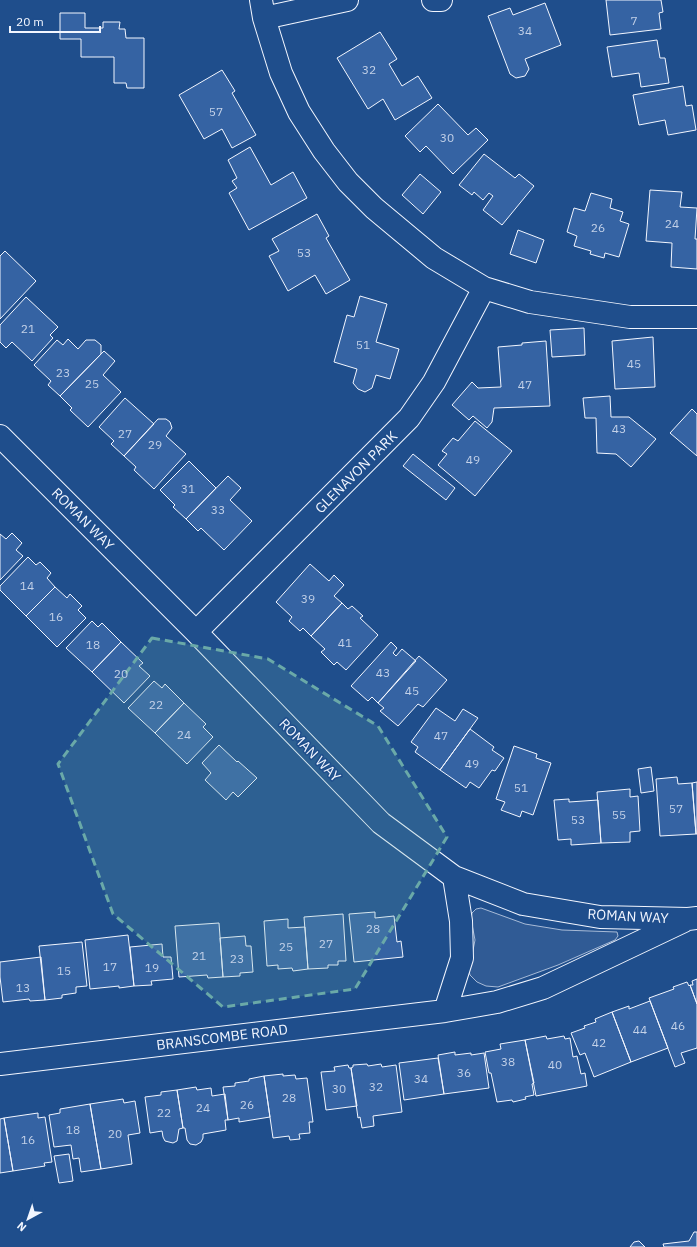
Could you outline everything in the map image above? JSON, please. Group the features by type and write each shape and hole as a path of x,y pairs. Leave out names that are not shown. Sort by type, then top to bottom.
{"street":[{"path":"347,0 263,9 281,73 299,112 324,150 348,182 374,208 434,258 484,288 530,302 630,317 697,317"},
{"path":"433,0 441,0"},
{"name":"GLENAVON PARK","path":"196,632 409,418 434,382 484,288"},
{"name":"ROMAN WAY","path":"0,436 196,632 381,823 454,877 523,904 600,917 693,918"},
{"path":"445,1011 462,958 461,921 454,877"},
{"name":"BRANSCOMBE ROAD","path":"0,1064 445,1011 497,1002 543,988 693,918"}],"highlighted area":[{"path":"152,638 268,659 378,726 447,837 355,989 223,1007 113,914 58,764"}],"shaded area":[{"path":"481,908 525,924 562,930 617,932 618,936 615,940 558,965 498,987 486,986 477,982 470,975 469,971 475,940 471,919 472,913 476,909"}],"building":[{"path":"606,0 661,0 663,12 659,13 661,29 610,35"},
{"path":"545,3 561,45 525,59 529,69 525,76 516,78 510,74 488,16 510,8 513,15"},
{"path":"60,13 85,13 85,28 103,28 103,22 120,22 119,29 125,29 126,38 144,38 144,88 127,88 126,83 114,83 114,57 81,57 81,39 60,39"},
{"path":"380,32 397,59 389,64 402,86 418,76 432,98 395,120 383,99 368,109 337,58"},
{"path":"657,40 660,58 665,58 669,83 641,87 639,73 612,77 607,47"},
{"path":"222,70 235,91 232,93 256,135 232,148 222,129 204,139 179,95"},
{"path":"683,86 686,106 692,105 696,130 668,135 665,120 639,125 633,95"},
{"path":"438,104 468,135 476,128 488,140 453,174 426,146 420,152 405,136"},
{"path":"250,147 271,185 293,172 307,198 249,230 229,193 237,188 232,181 237,178 228,160"},
{"path":"484,154 515,178 519,174 534,186 502,225 483,210 493,196 489,193 483,200 474,192 472,195 459,185"},
{"path":"420,174 441,192 423,214 402,195"},
{"path":"650,190 682,192 680,207 697,208 695,239 697,239 697,269 671,267 672,243 646,241"},
{"path":"591,193 612,199 610,208 623,212 620,221 629,224 619,257 605,253 604,258 590,254 591,251 574,246 577,236 567,232 574,208 585,211"},
{"path":"317,214 329,236 326,238 350,280 326,294 315,275 288,291 269,256 279,251 272,239"},
{"path":"518,230 544,240 536,263 510,254"},
{"path":"5,251 36,281 0,319 0,256"},
{"path":"360,296 387,304 376,342 399,349 390,379 376,375 372,388 365,392 358,389 353,383 357,369 334,362 347,315 354,317"},
{"path":"26,297 58,327 50,335 53,338 32,361 12,342 6,348 0,342 0,325"},
{"path":"584,328 585,355 552,357 550,330"},
{"path":"653,337 655,387 615,389 612,341"},
{"path":"68,339 78,349 86,340 95,340 101,345 101,354 60,396 48,385 51,381 34,365 57,340 63,345"},
{"path":"546,341 550,406 494,408 492,422 487,428 473,416 469,420 452,405 472,382 478,388 501,387 498,347"},
{"path":"104,351 115,361 103,375 121,392 88,427 70,410 72,408 60,396"},
{"path":"610,396 611,417 629,417 656,439 631,467 616,454 597,453 596,418 585,418 583,398"},
{"path":"125,398 154,424 124,456 111,444 114,441 99,427"},
{"path":"692,409 697,414 697,456 670,433"},
{"path":"158,419 166,419 170,422 172,428 166,436 186,454 154,489 134,470 136,467 124,456"},
{"path":"475,421 512,451 475,496 438,465 447,454 442,451 453,438 458,441"},
{"path":"413,454 455,488 446,500 403,466"},
{"path":"189,461 216,488 186,519 173,507 175,505 160,490"},
{"path":"228,476 241,488 230,500 252,521 224,550 201,528 198,531 186,519"},
{"path":"12,533 22,543 16,550 23,556 0,580 0,534 6,539"},
{"path":"28,557 36,565 40,562 51,573 47,578 55,587 26,616 0,590 0,586"},
{"path":"310,564 329,581 334,575 344,585 334,596 342,603 311,636 303,628 300,631 289,621 292,617 276,602"},
{"path":"55,587 67,598 70,594 82,606 78,610 86,618 57,647 26,616"},
{"path":"342,603 348,609 352,606 363,616 360,618 378,635 346,670 337,662 334,665 321,652 325,649 311,636"},
{"path":"92,621 98,627 102,623 121,642 92,672 66,648"},
{"path":"121,642 143,663 139,666 150,676 124,703 92,672"},
{"path":"391,642 397,648 393,653 396,656 402,649 416,661 378,703 372,697 368,701 351,686"},
{"path":"419,656 447,680 423,707 418,704 398,726 380,711 384,708 378,703"},
{"path":"154,681 162,688 165,684 184,703 155,733 128,708"},
{"path":"184,703 206,724 203,727 213,737 187,764 155,733"},
{"path":"436,708 455,721 463,709 478,718 440,770 415,752 418,747 411,742"},
{"path":"470,729 494,747 492,750 504,758 495,771 492,770 479,788 470,782 466,788 440,770"},
{"path":"219,745 257,778 238,797 233,792 226,800 205,780 211,773 202,763"},
{"path":"514,746 537,754 536,758 551,763 533,815 522,811 520,817 501,810 505,802 496,799"},
{"path":"651,767 654,791 641,793 638,769"},
{"path":"677,777 678,784 692,783 696,834 660,836 656,779"},
{"path":"697,782 697,834 696,834 692,783"},
{"path":"630,789 630,797 638,796 640,831 630,832 630,842 601,843 597,792"},
{"path":"569,799 569,802 598,800 601,843 571,845 571,839 558,840 554,800"},
{"path":"375,912 375,918 394,916 397,942 401,941 403,957 354,962 349,914"},
{"path":"343,914 346,961 338,961 338,965 328,965 328,968 308,969 304,917"},
{"path":"288,919 288,928 305,927 308,969 293,971 292,968 278,969 278,965 267,966 264,921"},
{"path":"219,923 223,977 208,978 207,975 179,977 175,926"},
{"path":"128,935 134,986 90,989 85,940"},
{"path":"245,936 246,946 251,946 253,972 240,973 240,976 223,977 220,938"},
{"path":"82,942 87,986 76,987 76,993 62,995 62,998 45,1000 39,946"},
{"path":"162,944 163,957 171,957 173,979 151,981 152,985 134,986 130,947"},
{"path":"41,957 45,1000 30,1001 29,999 3,1002 0,962"},
{"path":"697,979 697,1004 690,985 693,985 692,981"},
{"path":"687,982 689,986 690,985 697,1004 697,1048 681,1053 685,1063 675,1067 649,998 674,989 673,987"},
{"path":"650,1001 668,1048 631,1062 612,1012 629,1006 629,1009"},
{"path":"612,1012 631,1062 594,1077 585,1053 580,1055 571,1033 585,1028 584,1026 596,1022 595,1019"},
{"path":"546,1036 547,1039 564,1036 565,1039 570,1038 573,1057 577,1056 581,1074 585,1073 587,1086 536,1096 525,1040"},
{"path":"525,1040 534,1083 532,1084 534,1095 525,1097 526,1099 513,1102 512,1100 497,1102 485,1052 501,1049 500,1044"},
{"path":"455,1052 455,1055 484,1053 489,1088 444,1094 438,1055"},
{"path":"438,1058 444,1094 404,1100 399,1063"},
{"path":"367,1064 368,1066 381,1064 382,1067 396,1065 402,1112 373,1116 374,1126 362,1128 360,1117 358,1118 351,1068 353,1065"},
{"path":"348,1065 349,1068 351,1068 357,1106 326,1110 321,1072 335,1071 334,1067"},
{"path":"283,1074 283,1076 295,1075 296,1079 307,1078 313,1122 309,1122 310,1133 299,1134 300,1139 290,1140 289,1136 273,1138 264,1076"},
{"path":"264,1076 270,1117 239,1122 239,1118 228,1120 223,1087 235,1086 235,1083 249,1081 249,1079"},
{"path":"196,1087 197,1090 211,1088 212,1096 225,1094 228,1120 225,1120 226,1130 203,1134 201,1142 196,1145 190,1144 187,1140 185,1128 183,1128 177,1090"},
{"path":"177,1090 183,1128 179,1129 177,1141 173,1143 165,1141 162,1131 150,1133 145,1097 161,1095 161,1092"},
{"path":"123,1099 124,1103 135,1101 140,1133 128,1135 132,1164 101,1169 90,1104"},
{"path":"90,1104 101,1169 81,1172 79,1158 73,1159 71,1145 54,1147 49,1115 60,1113 60,1109"},
{"path":"38,1113 38,1118 45,1117 52,1162 44,1163 45,1166 13,1171 4,1118"},
{"path":"4,1118 13,1171 0,1173 0,1119"},
{"path":"69,1154 73,1181 59,1183 54,1156"},
{"path":"694,1232 697,1232 697,1247 664,1247 663,1244 689,1241"},
{"path":"639,1241 645,1247 630,1247 634,1242"}]}
